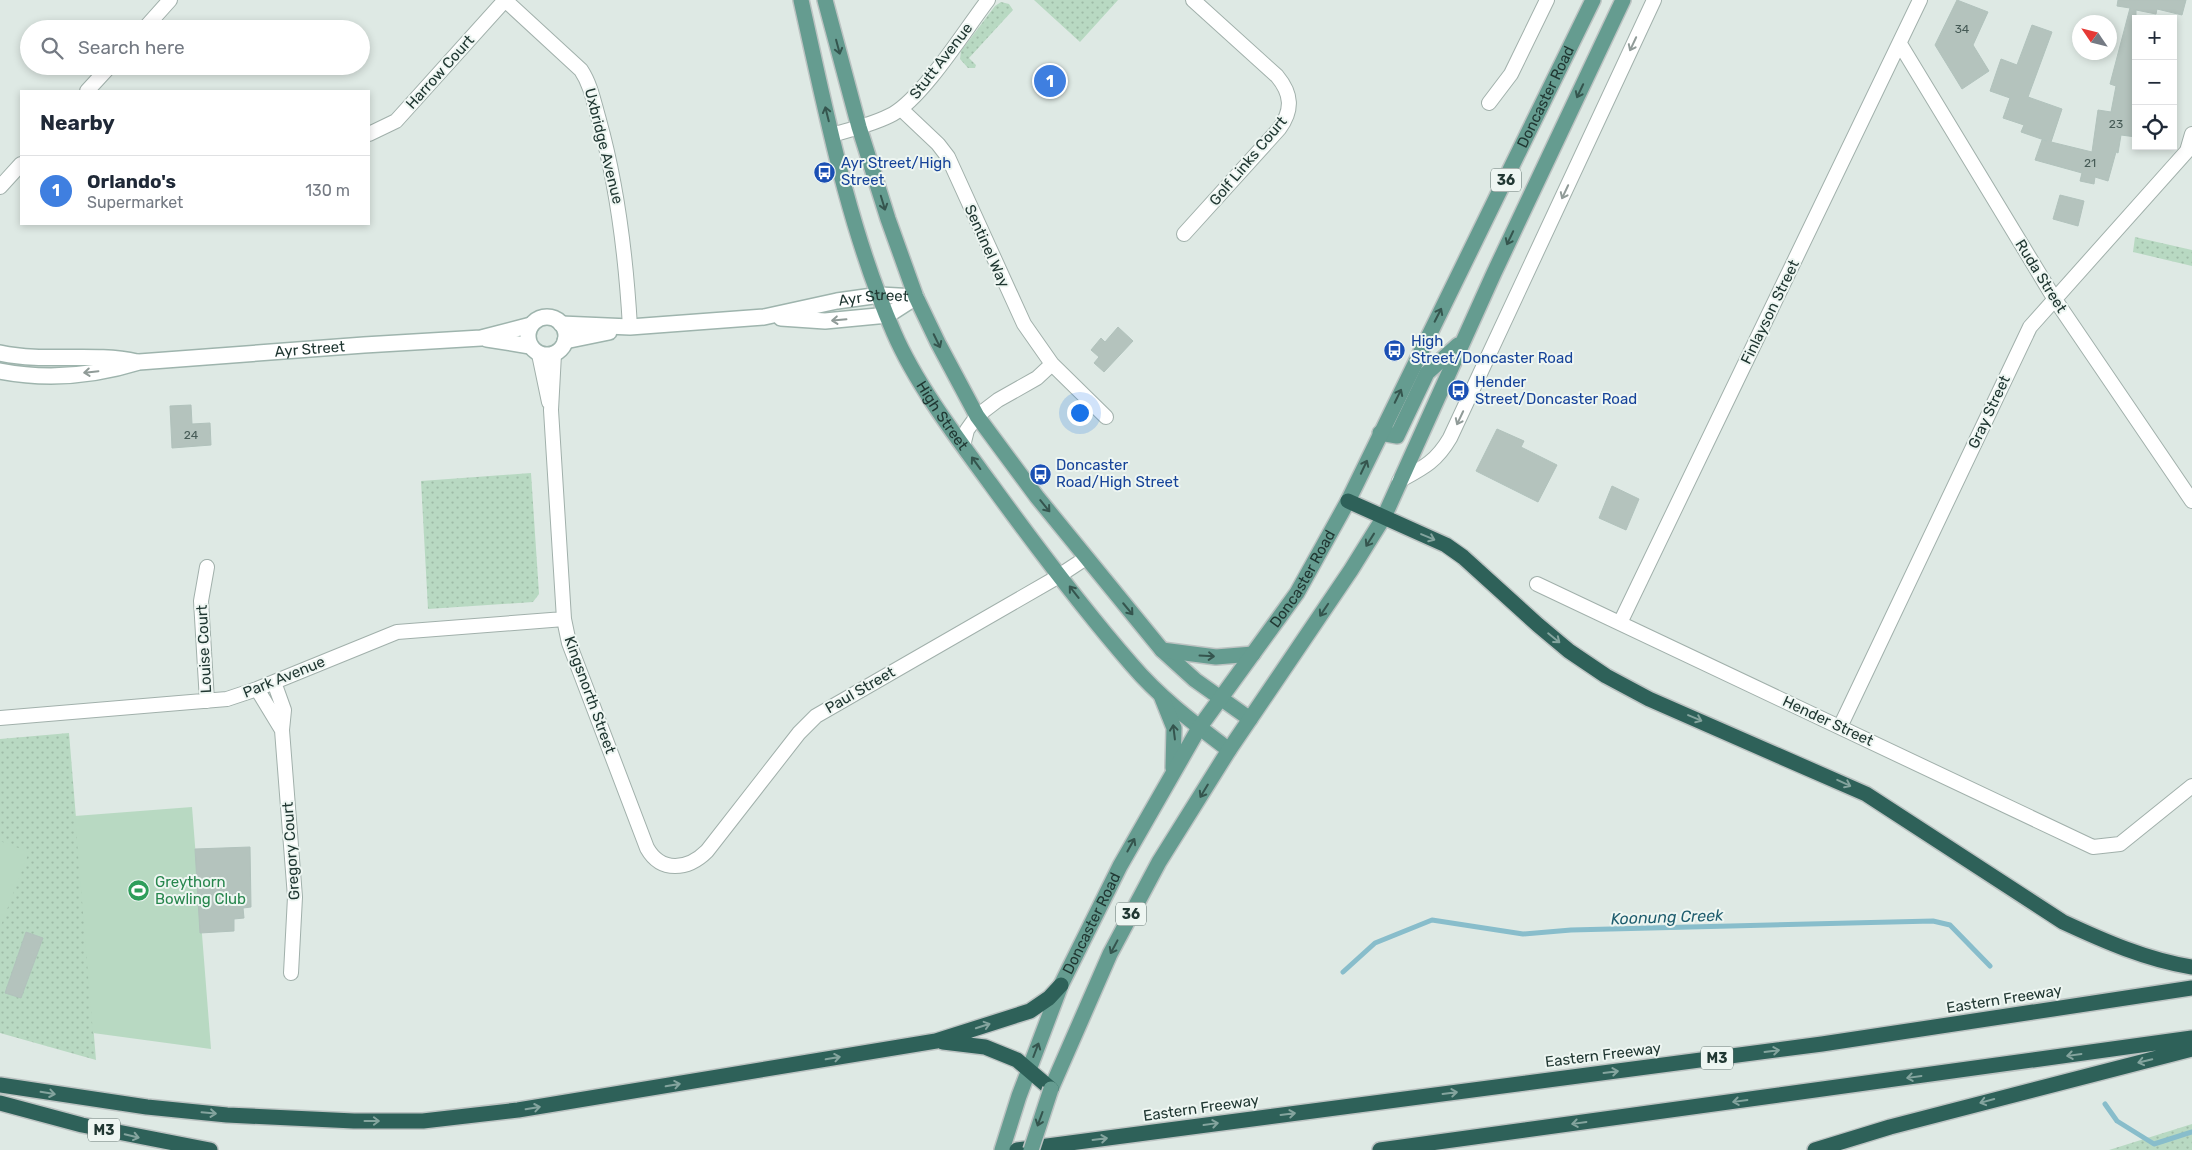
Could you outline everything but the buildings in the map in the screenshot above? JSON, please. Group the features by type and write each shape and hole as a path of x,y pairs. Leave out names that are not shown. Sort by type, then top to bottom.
{"highway":[{"path":"1348,501 1446,545 1463,557 1538,626 1569,651 1606,676 1649,699 1866,794 2063,922 2096,937 2142,954 2192,966"},
{"path":"0,1085 137,1106 218,1114 310,1119 423,1121 518,1110 936,1041 1030,1011 1049,998 1061,985"},
{"name":"Eastern Freeway","path":"1017,1150 1822,1044 2192,988"},
{"path":"1380,1150 2192,1038"},
{"path":"936,1041 985,1047 1017,1060 1052,1089"},
{"path":"1815,1150 1899,1124 2192,1050"},
{"name":"M3","path":"0,1103 82,1125 210,1150"}],"main road":[{"name":"High Street","path":"800,0 852,218 895,335 914,369 963,446 1132,666 1161,695 1229,750"},
{"name":"High Street","path":"825,0 859,127 888,219 916,297 977,416 1086,558 1162,650 1195,680 1250,719"},
{"name":"Doncaster Road","path":"1002,1150 1019,1096 1061,985 1120,866 1173,772 1220,697 1297,594 1348,501 1593,0"},
{"name":"Doncaster Road","path":"1030,1150 1052,1089 1110,954 1159,862 1229,750 1351,570 1384,517 1463,341 1623,0"},
{"path":"1380,433 1397,436 1427,372 1463,341"},
{"path":"1162,650 1216,657 1253,654"},
{"path":"1161,695 1174,728 1173,772"}],"street":[{"path":"152,20 170,0"},
{"name":"Harrow Court","path":"370,134 396,121 505,0"},
{"name":"Uxbridge Avenue","path":"505,0 581,70 587,79 604,139 619,205 630,327"},
{"name":"Stutt Avenue","path":"832,135 859,127 901,109 934,71 988,0"},
{"name":"Golf Links Court","path":"1184,234 1279,129 1285,121 1290,106 1287,90 1277,76 1193,0"},
{"path":"1489,103 1511,74 1547,0"},
{"path":"1399,481 1433,462 1450,438 1654,0"},
{"name":"Finlayson Street","path":"1620,623 1920,0"},
{"name":"Ruda Street","path":"1900,44 2054,298 2192,501"},
{"path":"88,90 102,75"},
{"name":"Sentinel Way","path":"901,109 938,144 948,157 1010,297 1024,324 1052,364 1106,417"},
{"name":"Gray Street","path":"1840,726 2030,327 2187,151 2192,134"},
{"path":"0,187 20,165"},
{"name":"Ayr Street","path":"764,317 837,301 880,295 916,297"},
{"name":"Ayr Street","path":"561,324 630,327 764,317 825,321 888,316 916,297"},
{"path":"546,317 552,318 565,329 566,341 559,351 541,351 528,336 531,325 535,321 546,317"},
{"name":"Ayr Street","path":"0,371 36,376 58,376 116,369 139,362 481,338 531,325"},
{"name":"Ayr Street","path":"566,341 630,327"},
{"name":"Ayr Street","path":"481,338 541,351"},
{"name":"Kingsnorth Street","path":"541,351 551,410 564,619 577,666 647,848 661,863 676,867"},
{"name":"Ayr Street","path":"0,353 38,358 117,358 139,362"},
{"path":"963,446 967,430 977,416 998,400 1037,378 1052,364"},
{"name":"Paul Street","path":"676,867 692,863 707,851 799,733 816,716 1061,576 1086,558"},
{"name":"Louise Court","path":"207,701 201,615 203,582 208,567"},
{"name":"Hender Street","path":"1537,584 2093,847 2120,844 2192,786"},
{"name":"Park Avenue","path":"0,718 227,698 257,689 397,632 564,619"},
{"name":"Gregory Court","path":"274,682 284,710 282,730 295,897 291,973"},
{"name":"Gregory Court","path":"257,689 282,730"}],"green space":[{"path":"1034,0 1118,0 1080,42"},
{"path":"1001,2 1009,4 1013,10 969,58 976,65 975,68 968,68 960,59 961,51 995,6"},
{"path":"2135,237 2192,250 2192,266 2133,252"},
{"path":"531,473 539,594 533,602 428,609 421,481"},
{"path":"69,733 96,1060 0,1033 0,739"},
{"name":"Greythorn Bowling Club","path":"192,807 211,1049 93,1033 75,816"},
{"path":"0,841 29,852 0,928"},
{"path":"2192,1124 2192,1150 2109,1150"}],"waterway":[{"name":"Koonung Creek","path":"1343,972 1375,943 1432,920 1523,934 1571,930 1933,921 1950,925 1990,966"},
{"name":"Koonung Creek","path":"2105,1104 2117,1121 2154,1144 2192,1132"}],"place":[{"name":"Orlando's","path":"1050,81"},
{"name":"Ayr Street/High Street","path":"825,172"},
{"name":"High Street/Doncaster Road","path":"1395,350"},
{"name":"Hender Street/Doncaster Road","path":"1459,391"},
{"name":"Doncaster Road/High Street","path":"1040,474"},
{"name":"Greythorn Bowling Club","path":"139,891"}]}
